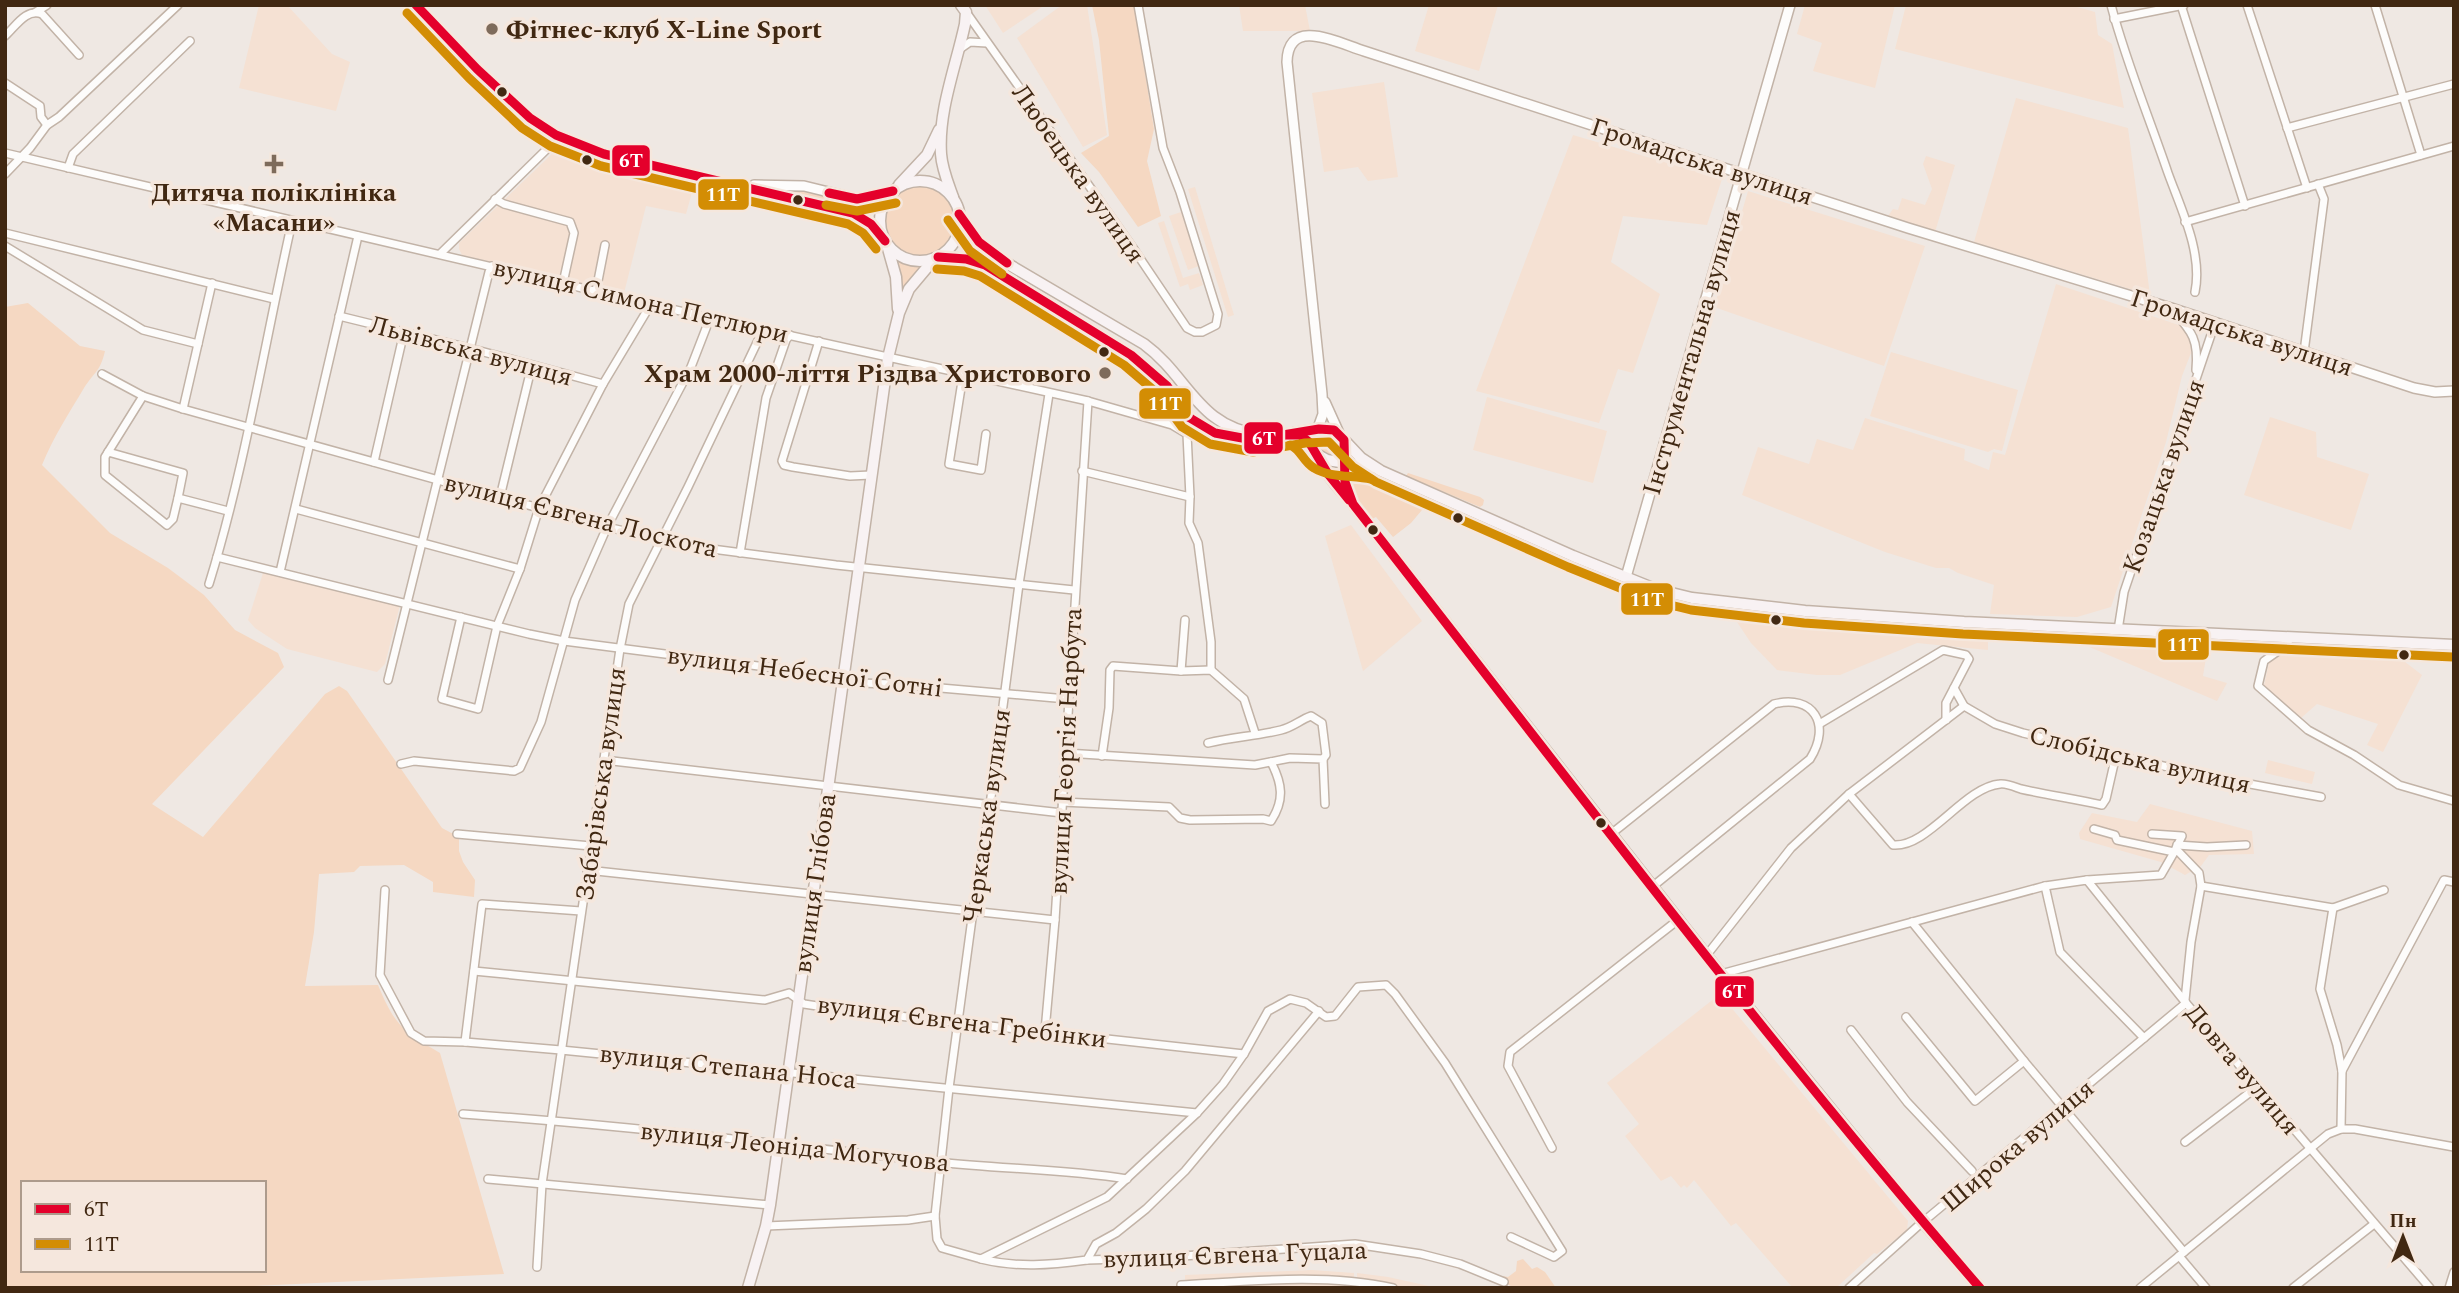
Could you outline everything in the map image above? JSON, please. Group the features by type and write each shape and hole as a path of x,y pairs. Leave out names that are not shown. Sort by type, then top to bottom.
{"main road":[{"path":"959,214 956,239 945,252 920,261 905,258 886,242 880,226 881,211 895,190 927,155 943,120 960,50 964,8"},
{"path":"943,120 942,164 959,214 972,236 991,254 1144,344 1162,358 1201,407 1218,421 1251,433 1279,436"},
{"path":"895,190 911,182 928,182 943,188 954,200"},
{"name":"вулиця Глібова","path":"886,242 896,276 898,313"},
{"path":"936,257 978,262 1123,349 1154,373 1190,418 1215,433 1242,439 1269,438 1299,432 1342,439 1376,468"},
{"name":"вулиця Глібова","path":"748,1288 770,1205 888,358 898,313 909,289 936,257"},
{"path":"1299,432 1304,437 1318,436"},
{"path":"1318,436 1327,460"},
{"path":"1318,436 1328,474 1706,956 1980,1288"},
{"path":"1327,460 1337,458 1342,439"},
{"path":"1342,439 1346,482 1353,504"},
{"path":"1327,460 1376,468 1573,556 1673,594 1746,606 1964,622 2454,645"},
{"path":"1346,482 1352,468 1364,465"}],"street":[{"path":"36,12 47,5"},
{"path":"5,174 23,157 47,125 59,117 178,5"},
{"path":"416,5 477,69 530,118 556,135 604,154 853,213 871,224 886,242"},
{"name":"Любецька вулиця","path":"964,8 1133,248 1178,317 1187,328 1202,332 1216,325 1218,314 1180,192 1163,148 1138,5"},
{"name":"Інструментальна вулиця","path":"1626,577 1790,5"},
{"path":"2110,5 2185,222 2198,277 2195,292"},
{"path":"2114,19 2182,5 2245,206"},
{"path":"2247,5 2307,188"},
{"path":"2375,5 2421,155"},
{"path":"5,36 27,13 36,12 42,14 79,55"},
{"name":"Громадська вулиця","path":"1322,394 1287,62 1288,47 1292,41 1309,34 2414,388 2435,393 2454,391"},
{"path":"68,168 73,154 190,41"},
{"path":"960,50 970,42 981,41 987,44"},
{"path":"5,83 40,106 41,117 47,125"},
{"path":"2287,128 2454,84"},
{"path":"440,254 548,148 556,135"},
{"path":"2185,222 2454,146"},
{"name":"вулиця Симона Петлюри","path":"5,153 710,318 1088,401 1172,425 1187,434 1189,523 1198,543 1211,642 1211,670"},
{"path":"2304,352 2324,198 2318,184"},
{"path":"740,186 804,186 857,199 895,190"},
{"path":"495,199 504,205 570,222 574,233 563,283"},
{"path":"209,584 248,427 292,222"},
{"path":"5,233 274,299"},
{"path":"280,572 358,236"},
{"path":"596,290 605,245"},
{"path":"5,246 143,330 198,344"},
{"path":"388,680 469,348 492,267"},
{"path":"183,409 212,283"},
{"path":"461,617 442,699 478,709 497,626 520,569 539,508 603,384 651,304"},
{"path":"2171,308 2188,328 2197,345 2195,381"},
{"name":"Львівська вулиця","path":"339,316 603,384"},
{"path":"401,764 414,761 514,771 520,768 541,722 576,600 607,527 691,367 710,318"},
{"name":"Козацька вулиця","path":"2118,630 2124,592 2215,323"},
{"name":"Забарівська вулиця","path":"537,1267 542,1184 620,649 629,604 763,330"},
{"path":"374,462 404,332"},
{"path":"740,553 766,398 790,335"},
{"path":"820,341 782,461 784,465 793,467 850,476 871,475"},
{"path":"500,497 532,365"},
{"name":"вулиця Євгена Лоскота","path":"102,374 143,396 183,409 662,540 698,548 1074,590"},
{"path":"963,375 949,464 981,470 986,433"},
{"name":"Черкаська вулиця","path":"981,1259 942,1248 937,1239 934,1216 1018,584 1049,394"},
{"path":"1318,436 1322,394"},
{"path":"1322,394 1342,439"},
{"path":"108,452 183,473 173,519 167,525 106,475 105,457 108,452 143,396"},
{"name":"вулиця Георгія Нарбута","path":"1045,1031 1055,920 1088,401"},
{"path":"1082,471 1190,497"},
{"path":"178,498 228,511"},
{"path":"296,509 520,569"},
{"name":"вулиця Небесної Сотні","path":"217,557 564,641 781,669 874,685 895,684 1067,699"},
{"path":"1181,671 1185,620"},
{"path":"2289,638 2288,644 2264,661 2258,686 2308,730 2354,755 2399,785 2454,801"},
{"path":"1821,723 1943,650 1966,655 1969,659 1947,702 1946,720"},
{"path":"1102,756 1110,670 1113,666 1181,671 1211,670 1244,699 1255,733"},
{"path":"1706,956 1791,848 1849,794 1964,706 1954,688"},
{"path":"1611,834 1774,704 1789,702 1804,706 1821,723 1820,740 1810,759 1652,887"},
{"name":"Слобідська вулиця","path":"1964,706 1995,724 2023,733 2232,782 2320,797"},
{"path":"1208,743 1279,730 1298,724 1311,716 1320,719 1326,755 1323,759 1325,804"},
{"path":"1066,753 1255,765 1290,758 1323,759"},
{"path":"1849,794 1893,845 1900,845 1924,833 1981,792 2001,783 2102,804 2106,799 2116,755"},
{"path":"604,760 1062,813"},
{"path":"1062,802 1169,807 1180,818 1190,820 1271,821 1281,799 1282,786 1271,762"},
{"path":"2094,829 2115,835 2117,840 2175,849 2246,845"},
{"path":"457,834 591,846"},
{"path":"1721,974 2045,886 2161,875 2182,836 2152,834"},
{"path":"2175,849 2199,873 2201,886 2190,942 2185,1002"},
{"path":"587,870 1055,920"},
{"name":"Довга вулиця","path":"2087,880 2185,1002 2430,1288"},
{"path":"2342,1071 2444,880 2454,881"},
{"path":"2045,886 2060,953 2144,1038"},
{"path":"2201,886 2333,908 2384,890"},
{"name":"вулиця Степана Носа","path":"385,890 380,975 411,1033 424,1041 561,1050 1197,1113"},
{"path":"465,1042 482,904 581,911"},
{"path":"2333,908 2320,989 2342,1071 2341,1129"},
{"path":"1552,1148 1508,1066 1510,1052 1678,920"},
{"path":"1912,922 2063,1106 2206,1288"},
{"name":"вулиця Євгена Гребінки","path":"474,971 765,1000 789,993 804,1004 844,1010 1244,1054"},
{"path":"981,1259 1107,1197 1197,1113 1223,1084 1244,1054 1268,1011 1290,999 1307,1003 1326,1017 1335,1016 1358,987 1386,985 1445,1063 1562,1251 1554,1257 1511,1237"},
{"name":"Широка вулиця","path":"1849,1288 1923,1222 2185,1002"},
{"path":"981,1259 1006,1265 1044,1266 1087,1259 1096,1244 1116,1233 1146,1209 1185,1171 1319,1011"},
{"path":"1906,1017 1975,1101 2024,1060"},
{"path":"1851,1030 1907,1102 1972,1171"},
{"path":"2185,1142 2257,1087"},
{"name":"вулиця Леоніда Могучова","path":"463,1114 552,1120 941,1162 1086,1172 1127,1179"},
{"path":"2140,1288 2328,1134 2341,1129 2355,1129 2454,1147"},
{"path":"488,1179 770,1205"},
{"path":"766,1226 908,1220 934,1216"},
{"path":"2293,1288 2374,1224"},
{"name":"вулиця Євгена Гуцала","path":"1087,1259 1154,1258 1355,1244 1421,1254 1460,1264 1504,1282"},
{"path":"2449,1288 2454,1272"},
{"path":"1181,1285 1264,1280 1363,1282 1393,1288"}],"shaded area":[{"path":"259,5 287,5 332,54 350,62 336,111 239,88"},
{"path":"985,5 1045,5 1003,33"},
{"path":"1062,5 1087,5 1107,135 1083,147 1017,38"},
{"path":"1092,5 1134,5 1154,129 1147,161 1161,216 1138,227 1099,172 1081,153 1109,136 1099,40"},
{"path":"1239,5 1305,5 1310,31 1243,31"},
{"path":"1429,5 1498,5 1479,71 1415,51"},
{"path":"1805,5 1895,5 1875,88 1813,71 1822,43 1797,34"},
{"path":"1906,5 2070,5 2095,12 2098,35 2112,44 2124,108 1895,49"},
{"path":"1384,82 1398,177 1368,181 1358,167 1324,172 1312,93"},
{"path":"2016,98 2128,128 2150,295 1974,242"},
{"path":"1573,135 1722,179 1707,225 1623,216 1611,262 1660,294 1633,373 1618,369 1599,423 1476,391"},
{"path":"562,148 622,168 694,185 686,214 646,206 624,293 462,255 459,249 459,243 555,151"},
{"path":"1926,156 1955,165 1935,232 1888,216 1893,209 1898,210 1902,198 1925,205 1932,189 1923,164"},
{"path":"919,186 944,196 954,221 944,246 919,256 894,246 884,221 894,196"},
{"path":"1195,187 1234,315 1228,317 1188,189"},
{"path":"789,189 856,203 874,200 870,219 855,209 789,193"},
{"path":"1748,191 1925,246 1884,366 1714,307"},
{"path":"1181,212 1199,266 1188,270 1169,216"},
{"path":"1164,221 1183,278 1199,273 1203,285 1190,290 1188,284 1180,287 1158,223"},
{"path":"896,261 924,266 906,287 901,286"},
{"path":"2056,284 2182,326 2190,341 2191,353 2182,376 2166,442 2111,607 2077,617 1990,614 1994,585 1949,568 1936,568 1885,552 1742,495 1758,447 1809,464 1817,439 1853,450 1865,418 1965,449 1964,460 1989,470 1993,452 2005,455"},
{"path":"28,303 80,346 105,351 99,367 67,416 42,465 110,533 168,568 204,595 235,630 278,653 284,667 152,804 203,837 325,694 339,686 347,691 442,828 459,837 459,851 463,862 475,880 474,897 433,892 433,882 404,865 360,866 354,872 319,874 314,932 305,986 378,985 395,1019 409,1033 440,1053 504,1274 214,1288 5,1288 5,307"},
{"path":"1891,352 2018,390 2002,451 1994,449 1988,452 1870,416"},
{"path":"1487,397 1607,431 1593,483 1473,450"},
{"path":"2270,417 2316,432 2317,457 2369,474 2351,530 2244,495"},
{"path":"1328,433 1336,436 1339,444 1336,452 1328,455 1320,452 1317,444 1320,436"},
{"path":"1364,468 1447,504 1448,510 1443,514 1427,504 1411,523 1393,537 1376,517 1372,519 1351,491 1350,479 1353,472"},
{"path":"1408,473 1480,497 1484,500 1483,505 1480,507 1406,476"},
{"path":"1351,525 1422,621 1363,671 1325,536"},
{"path":"263,573 400,605 385,664 377,672 287,649 255,628 248,620"},
{"path":"1737,622 1988,640 1988,650 1917,643 1840,675 1817,675 1777,670 1751,643"},
{"path":"2080,643 2208,646 2203,676 2227,683 2217,701"},
{"path":"2291,645 2386,650 2422,675 2383,752 2367,745 2378,724 2317,704 2301,718 2264,685 2269,663"},
{"path":"2268,760 2315,772 2312,784 2265,773"},
{"path":"2150,804 2252,831 2254,854 2209,855 2201,866 2185,875 2161,862 2080,839 2079,833 2092,813 2137,822"},
{"path":"1720,994 1908,1221 1907,1230 1877,1254 1874,1253 1836,1288 1793,1288 1736,1223 1731,1226 1694,1180 1687,1188 1684,1185 1681,1188 1671,1176 1661,1181 1625,1136 1639,1124 1607,1083"},
{"path":"1523,1259 1532,1269 1537,1267 1545,1272 1556,1288 1514,1288 1504,1282 1503,1276 1508,1277 1516,1271 1517,1261"},
{"path":"1312,1270 1354,1273 1354,1279 1185,1282 1185,1275"},
{"path":"1357,1273 1438,1288 1406,1288 1357,1279"},
{"path":"1286,1282 1349,1284 1365,1288 1185,1288"}],"transit line":[{"name":"6Т","path":"416,5 477,69 530,118 556,135 604,154 853,213 871,224 885,241"},
{"name":"11Т","path":"407,13 469,78 522,128 550,146 601,166 848,224 863,233 876,249"},
{"name":"6Т","path":"829,193 857,199 893,191"},
{"name":"11Т","path":"826,205 857,211 896,203"},
{"name":"6Т","path":"959,214 979,242 1007,263"},
{"name":"11Т","path":"948,220 970,251 1002,274"},
{"name":"6Т","path":"938,257 966,259 985,265 1131,355 1167,386 1190,418 1215,433 1253,440 1319,429 1334,430 1344,440 1345,482 1353,504 1740,998 1980,1288"},
{"name":"11Т","path":"937,269 964,271 980,276 1124,365 1158,394 1182,427 1210,444 1253,452 1305,443 1329,442 1353,467 1376,482 1568,567 1650,600 1691,610 1804,623 1963,634 2453,657"},
{"name":"6Т","path":"1285,435 1300,435 1309,442 1328,474 1349,500"},
{"name":"11Т","path":"1290,445 1320,471 1371,479"}],"place":[{"name":"Фітнес-клуб X-Line Sport","path":"492,29"},
{"name":"Дитяча поліклініка «Масани»","path":"274,164"},
{"name":"Храм 2000-ліття Різдва Христового","path":"1105,373"}]}
